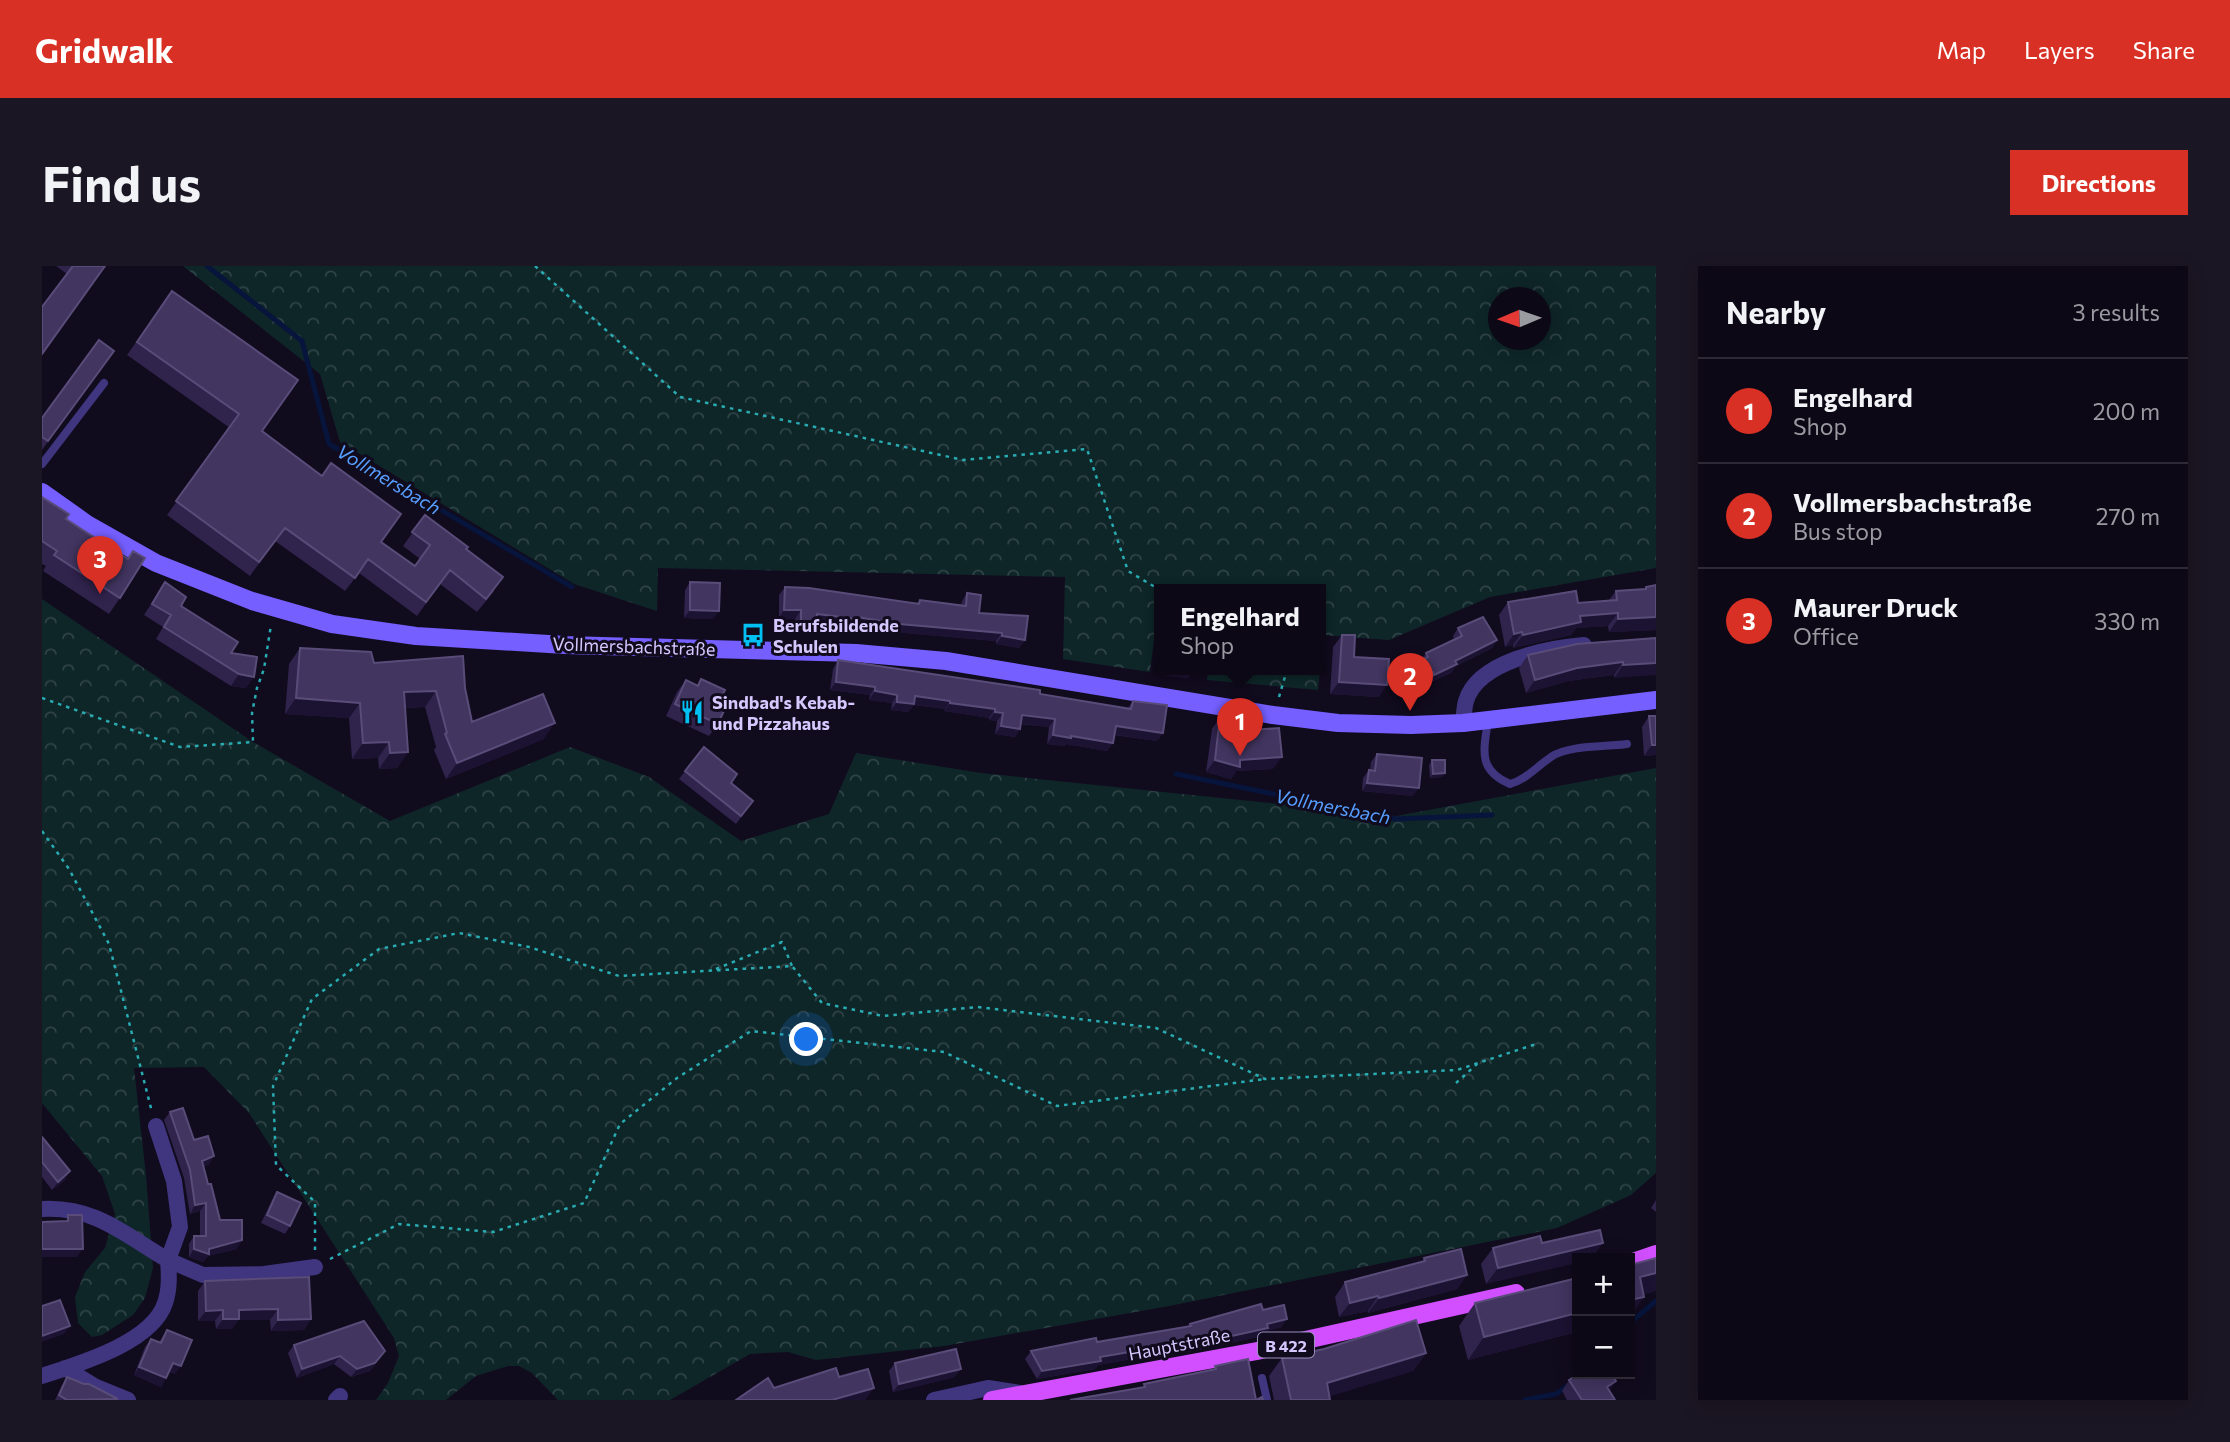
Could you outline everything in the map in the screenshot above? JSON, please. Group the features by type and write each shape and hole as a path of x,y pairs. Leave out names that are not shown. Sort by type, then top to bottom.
{"main road":[{"name":"Vollmersbachstraße","path":"42,492 87,524 156,564 274,607 332,624 416,636 565,645 856,653 946,661 1273,715 1351,724 1463,723 1656,699"},
{"path":"1635,1261 1656,1254"},
{"name":"Hauptstraße","path":"992,1400 1257,1351 1531,1290"}],"street":[{"path":"1463,723 1466,699 1484,675 1512,660 1561,647 1600,644"},
{"path":"42,1376 142,1333 156,1320 165,1304 169,1281 168,1260 180,1227 174,1181 156,1126"},
{"path":"42,1209 77,1210 97,1217 168,1260 203,1275 264,1274 315,1267"},
{"path":"65,1368 96,1387 128,1400"},
{"path":"934,1400 988,1388 1026,1394"}],"lane":[{"path":"42,464 104,383"},
{"path":"1488,720 1484,753 1488,771 1510,784 1522,780 1552,756 1566,751 1627,744"},
{"path":"1262,1378 1267,1400"}],"path":[{"path":"535,266 680,397 963,460 1087,449 1128,571 1154,586"},
{"path":"42,698 180,747 253,742 253,713 257,688 264,670 274,607"},
{"path":"1273,715 1285,675"},
{"path":"42,831 69,869 109,944 156,1126"},
{"path":"792,966 619,976 529,947 459,933 379,949 312,999 272,1086 276,1165 315,1202 315,1267 399,1224 494,1232 584,1203 620,1124 677,1078 751,1031 944,1052 1057,1106 1265,1079 1457,1070 1539,1043"},
{"path":"713,970 782,942 792,966 822,1003 883,1016 977,1007 1156,1028 1265,1079"},
{"path":"1457,1083 1479,1062"}],"green space":[{"path":"183,266 1656,266 1656,568 1490,597 1389,640 1326,635 1326,584 1154,584 1154,640 1150,672 1063,659 1065,577 658,568 657,611 574,584 340,442 320,374"},
{"path":"42,599 253,742 390,821 570,747 649,777 741,841 829,814 856,753 981,773 1396,816 1656,768 1656,1173 1631,1195 1557,1228 1169,1306 944,1346 816,1360 788,1352 750,1354 670,1400 558,1400 532,1373 519,1366 508,1366 476,1376 446,1400 376,1400 388,1383 399,1356 394,1338 249,1113 204,1067 134,1068 153,1268 145,1298 133,1315 102,1335 92,1337 78,1323 75,1297 85,1272 105,1248 115,1214 102,1176 42,1103"},
{"path":"1208,675 1320,675 1318,690 1207,680"}],"building":[{"path":"73,266 105,266 42,354 42,307"},
{"path":"172,291 298,380 262,431 322,476 331,463 401,514 381,542 415,566 430,545 412,532 425,515 468,547 466,549 503,577 486,599 450,570 426,602 368,559 355,578 285,528 259,562 176,501 239,414 137,342"},
{"path":"99,340 114,351 48,441 42,437 42,418"},
{"path":"42,497 69,514 66,519 128,559 133,551 145,558 120,598 54,555 57,551 42,541"},
{"path":"165,582 186,597 181,606 238,642 231,653 257,657 254,677 239,674 164,627 171,615 152,604"},
{"path":"690,582 720,583 719,611 690,610"},
{"path":"1656,585 1656,617 1618,619 1618,613 1580,616 1581,622 1523,635 1522,632 1514,634 1508,602 1576,591 1578,603 1617,600 1616,591 1646,589"},
{"path":"785,587 919,604 920,600 966,606 967,593 981,595 979,613 1028,616 1025,640 1002,636 1002,633 817,614 817,624 801,624 801,610 784,610"},
{"path":"1483,617 1497,640 1455,661 1457,664 1423,677 1417,662 1428,657 1426,653 1462,636 1458,628"},
{"path":"1342,635 1355,635 1354,657 1389,659 1387,685 1339,682"},
{"path":"1656,638 1656,663 1623,665 1623,662 1577,668 1535,680 1528,655 1577,644"},
{"path":"300,648 371,652 374,663 463,656 465,688 472,722 543,694 555,723 457,763 445,734 447,733 436,691 404,692 408,752 390,753 389,742 363,743 360,703 296,698"},
{"path":"838,660 1040,690 1040,694 1131,709 1133,701 1167,705 1163,733 1116,726 1113,743 1053,735 1055,719 1022,715 1020,729 1001,726 1003,713 995,712 995,709 915,696 914,704 897,702 897,695 875,691 875,687 836,682"},
{"path":"701,679 725,690 721,698 728,702 718,724 675,704 686,680 698,686"},
{"path":"1649,716 1656,716 1656,745 1652,745"},
{"path":"1220,717 1234,719 1236,731 1279,728 1282,757 1240,760 1240,767 1215,760"},
{"path":"704,747 737,774 731,783 753,801 741,816 685,771"},
{"path":"1377,754 1422,758 1419,788 1367,783 1369,770 1375,771"},
{"path":"1432,760 1445,760 1445,773 1433,774"},
{"path":"183,1108 194,1140 208,1136 214,1156 202,1161 220,1220 242,1220 242,1240 209,1249 209,1254 194,1249 194,1236 206,1236 206,1203 195,1205 190,1170 170,1112"},
{"path":"42,1137 70,1171 58,1182 42,1162"},
{"path":"277,1192 301,1203 290,1226 267,1215"},
{"path":"68,1215 82,1215 83,1249 42,1249 42,1222 68,1221"},
{"path":"1600,1230 1603,1243 1498,1268 1493,1248 1540,1236 1542,1243"},
{"path":"1461,1249 1467,1275 1350,1303 1345,1282"},
{"path":"1656,1258 1656,1273 1640,1277 1644,1297 1635,1299 1635,1264"},
{"path":"309,1277 311,1319 278,1320 278,1309 239,1310 239,1319 223,1319 223,1310 206,1311 205,1281"},
{"path":"1572,1279 1572,1314 1484,1337 1475,1303"},
{"path":"60,1300 70,1326 42,1336 42,1306"},
{"path":"1261,1304 1263,1310 1284,1305 1287,1319 1267,1324 1268,1328 1195,1344 1194,1341 1100,1357 1101,1361 1042,1371 1031,1351 1096,1338 1097,1342 1191,1326 1190,1324"},
{"path":"1416,1320 1426,1353 1327,1383 1330,1400 1291,1400 1282,1358 1324,1349"},
{"path":"364,1321 385,1351 375,1363 357,1369 340,1356 302,1369 294,1345"},
{"path":"167,1330 192,1340 181,1366 173,1363 166,1378 139,1367 151,1339 161,1343"},
{"path":"956,1349 961,1369 899,1384 895,1363"},
{"path":"1248,1359 1256,1400 1070,1400 1145,1387 1144,1384 1216,1369 1215,1366"},
{"path":"836,1368 839,1377 868,1369 874,1388 832,1400 736,1400 768,1378 774,1388"},
{"path":"67,1377 89,1384 118,1399 67,1400 59,1395"},
{"path":"1615,1379 1616,1381 1607,1387 1615,1400 1582,1400 1569,1380"}],"waterway":[{"name":"Vollmersbach","path":"207,266 302,341 329,444 572,587"},
{"name":"Vollmersbach","path":"1176,774 1396,819 1492,815"},
{"path":"1635,1319 1656,1301"},
{"path":"1525,1400 1556,1394 1567,1386"}],"place":[{"name":"Maurer Druck","path":"100,594"},
{"name":"Berufsbildende Schulen","path":"753,635"},
{"name":"Vollmersbachstraße","path":"1410,711"},
{"name":"Sindbad's Kebab- und Pizzahaus","path":"692,712"},
{"name":"Engelhard","path":"1240,756"}]}
